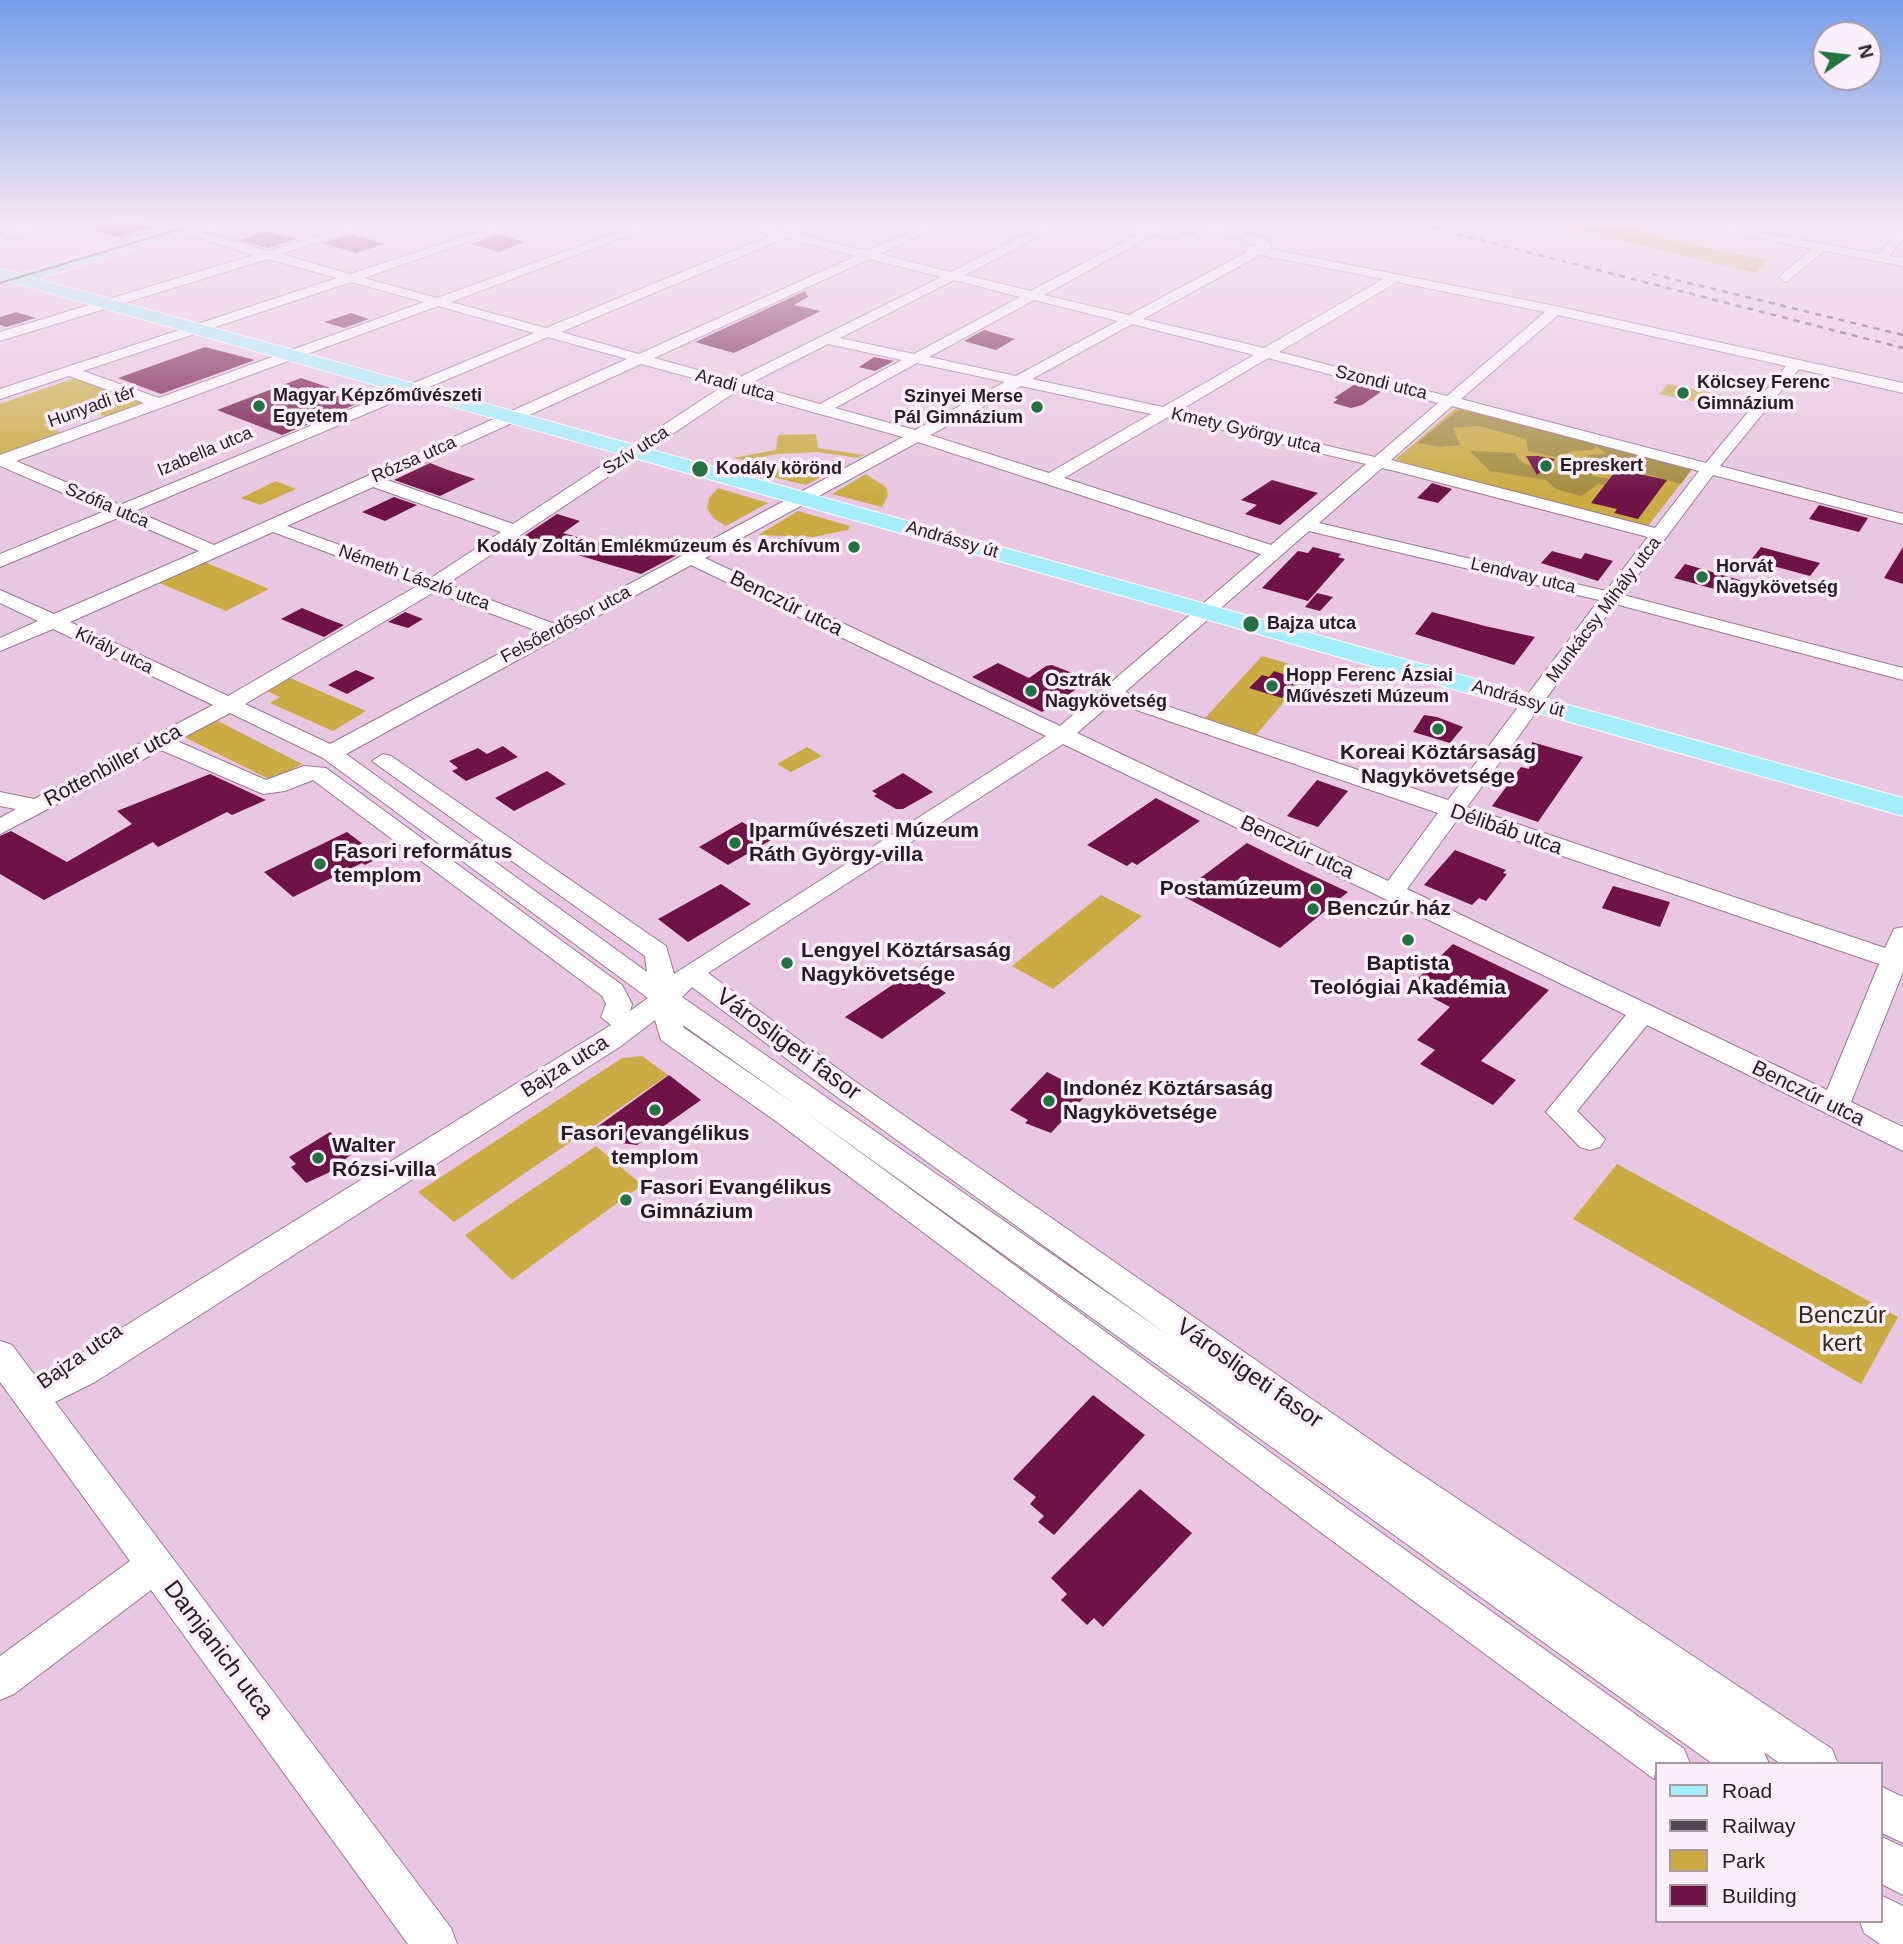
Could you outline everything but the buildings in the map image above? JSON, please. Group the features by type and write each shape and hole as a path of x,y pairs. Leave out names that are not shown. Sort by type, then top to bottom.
{"main road":[{"name":"Andrássy út","path":"137,313 512,417 629,456 801,498 1903,807"}],"street":[{"path":"0,337 78,313"},
{"path":"69,371 244,313"},
{"path":"158,403 404,313"},
{"name":"Aradi utca","path":"471,313 917,436 1274,552"},
{"name":"Izabella utca","path":"0,561 592,313"},
{"name":"Rózsa utca","path":"0,645 272,526 740,313"},
{"name":"Szív utca","path":"227,706 433,585 734,386 883,313"},
{"path":"820,410 1000,313"},
{"name":"Szondi utca","path":"1102,313 1903,519"},
{"path":"801,498 1144,313"},
{"path":"1051,479 1337,313"},
{"name":"Bajza utca","path":"29,1394 57,1386 83,1372 611,1039 657,1005 691,973 1062,736 1552,313"},
{"path":"1567,313 1903,388"},
{"name":"Kmety György utca","path":"829,340 1165,412 1377,462 1661,535"},
{"name":"Munkácsy Mihály utca","path":"1392,893 1710,468 1795,364"},
{"name":"Hunyadi tér","path":"0,394 69,371 158,403"},
{"name":"Hunyadi tér","path":"1,460 158,403"},
{"name":"Szófia utca","path":"1,460 213,551"},
{"path":"370,480 515,531"},
{"name":"Felsőerdősor utca","path":"331,753 801,498"},
{"name":"Lendvay utca","path":"1305,525 1613,598 1903,674"},
{"name":"Németh László utca","path":"272,526 556,631"},
{"name":"Benczúr utca","path":"691,558 1643,1012 1903,1140"},
{"name":"Király utca","path":"0,596 227,706 331,753"},
{"name":"Délibáb utca","path":"1111,694 1452,812 1899,952"},
{"name":"Rottenbiller utca","path":"0,827 227,706"},
{"path":"159,741 262,787 277,786 304,773 318,773 613,991 619,1004 615,1017"},
{"name":"Városligeti fasor","path":"331,753 657,1005 1745,1762"},
{"path":"383,761 657,952 657,1005 671,1033 787,1114 1328,1516 1667,1762"},
{"path":"390,796 415,783"},
{"path":"0,800 37,807"},
{"path":"1835,1107 1899,952"},
{"name":"Városligeti fasor","path":"691,973 843,1087 1385,1471 1813,1762"},
{"name":"Bajza utca","path":"29,1394 98,1341 313,1210 615,1017 657,1005"},
{"path":"1590,1139 1560,1112 1643,1012"},
{"name":"Damjanich utca","path":"0,1355 435,1944"},
{"path":"0,1680 155,1565"},
{"path":"1882,1808 1903,1822"},
{"path":"1882,1858 1903,1873"},
{"path":"1882,1918 1903,1933"}],"green space":[{"path":"75,378 148,404 110,418 85,409 43,425 63,433 0,454 0,404"},
{"path":"1668,384 1724,395 1716,406 1659,394"},
{"name":"Epreskert","path":"1457,407 1692,469 1648,526 1395,460"},
{"path":"816,434 818,448 864,455 859,458 817,452 778,454 745,460 733,458 776,450 778,435"},
{"path":"800,461 842,465 806,485 749,471"},
{"path":"866,474 886,487 888,495 882,507 832,494"},
{"path":"276,481 296,489 260,505 241,498"},
{"path":"718,488 768,503 726,526 713,518 707,508 709,498"},
{"path":"798,511 850,526 848,530 813,537 758,535"},
{"path":"205,562 269,589 226,611 157,582"},
{"path":"1262,656 1311,670 1256,735 1205,718"},
{"path":"290,678 366,711 333,731 270,703 280,697 267,691"},
{"path":"216,720 302,764 271,780 184,737"},
{"path":"807,747 822,756 791,772 777,764"},
{"path":"1101,895 1142,916 1053,989 1012,966"},
{"path":"642,1056 668,1075 454,1222 418,1192 622,1058"},
{"path":"596,1146 642,1185 512,1280 465,1235"},
{"name":"Benczúr kert","path":"1617,1164 1898,1317 1861,1384 1573,1219"}],"shaded area":[{"path":"1458,410 1692,469 1681,484 1610,463 1590,461 1587,455 1606,454 1596,446 1593,450 1572,451 1557,457 1528,451 1526,439 1479,426 1453,428 1460,445 1440,447 1417,443"},
{"path":"1470,451 1515,453 1522,463 1554,473 1565,461 1596,465 1592,476 1622,481 1621,487 1598,484 1581,496 1556,489 1546,480 1490,471"}],"railway":[{"path":"1765,313 1903,348"},
{"path":"1811,313 1903,335"}],"place":[{"name":"Kölcsey Ferenc Gimnázium","path":"1683,393"},
{"name":"Magyar Képzőművészeti Egyetem","path":"259,406"},
{"name":"Szinyei Merse Pál Gimnázium","path":"1037,407"},
{"name":"Epreskert","path":"1546,466"},
{"name":"Kodály körönd","path":"700,469"},
{"name":"Kodály Zoltán Emlékmúzeum és Archívum","path":"854,547"},
{"name":"Horvát Nagykövetség","path":"1702,577"},
{"name":"Bajza utca","path":"1251,624"},
{"name":"Hopp Ferenc Ázsiai Művészeti Múzeum","path":"1272,686"},
{"name":"Osztrák Nagykövetség","path":"1031,691"},
{"name":"Koreai Köztársaság Nagykövetsége","path":"1438,729"},
{"name":"Iparművészeti Múzeum Ráth György-villa","path":"735,843"},
{"name":"Fasori református templom","path":"320,864"},
{"name":"Postamúzeum","path":"1316,889"},
{"name":"Benczúr ház","path":"1313,909"},
{"name":"Baptista Teológiai Akadémia","path":"1408,940"},
{"name":"Lengyel Köztársaság Nagykövetsége","path":"787,963"},
{"name":"Indonéz Köztársaság Nagykövetsége","path":"1049,1101"},
{"name":"Fasori evangélikus templom","path":"655,1110"},
{"name":"Walter Rózsi-villa","path":"318,1158"},
{"name":"Fasori Evangélikus Gimnázium","path":"626,1200"}]}
